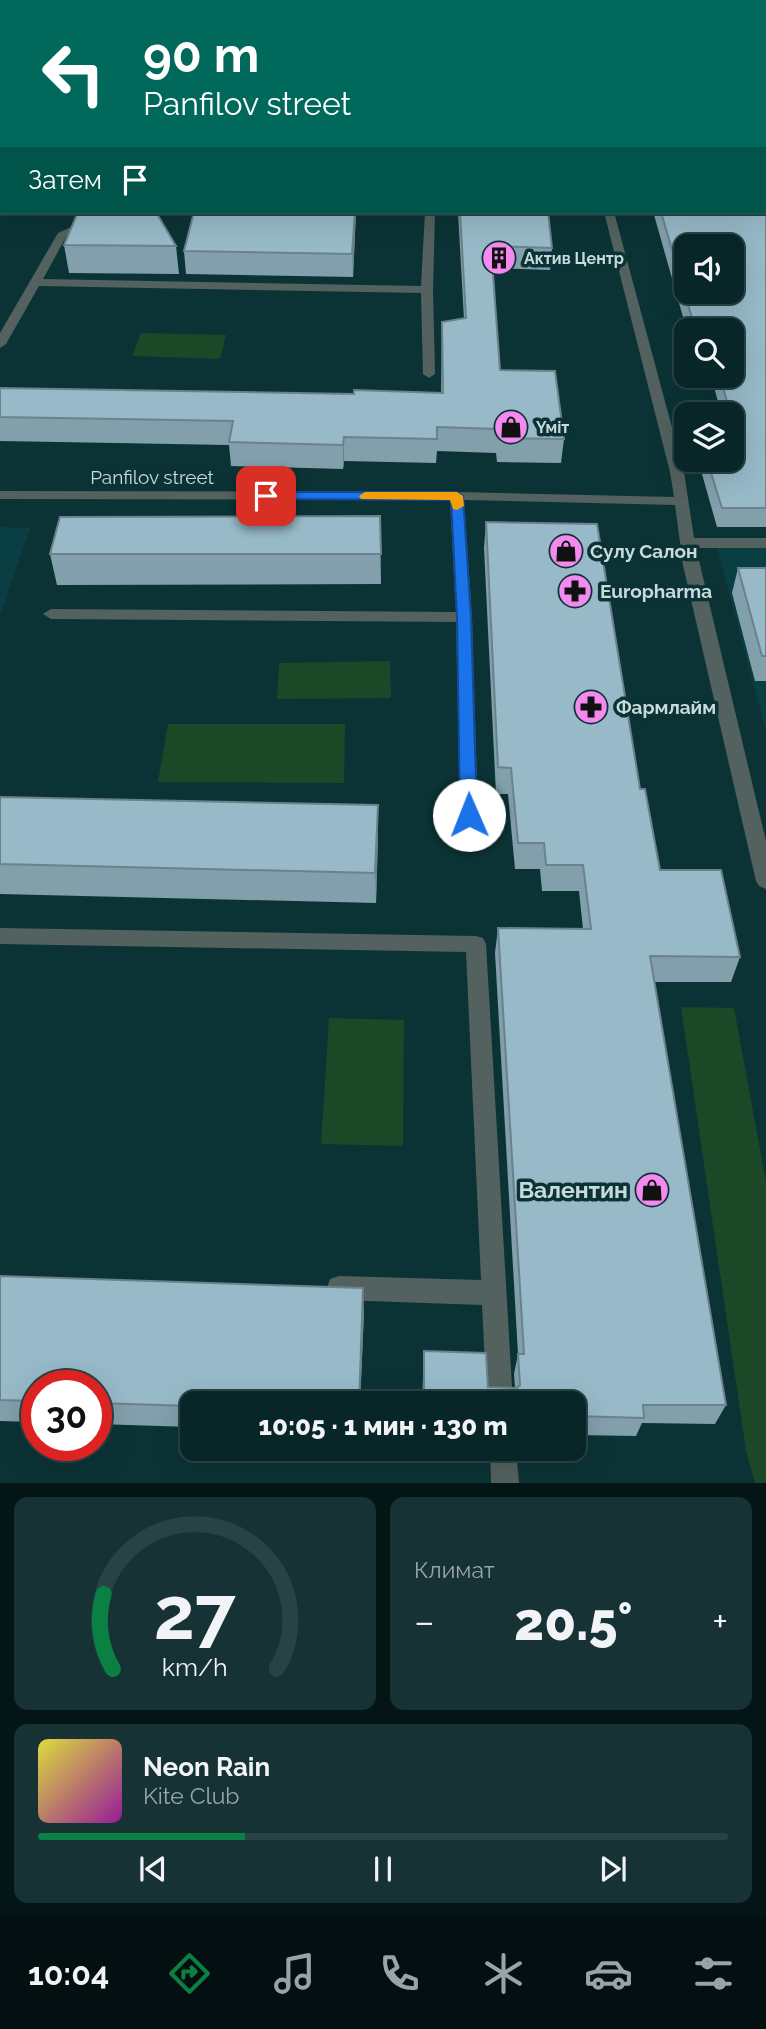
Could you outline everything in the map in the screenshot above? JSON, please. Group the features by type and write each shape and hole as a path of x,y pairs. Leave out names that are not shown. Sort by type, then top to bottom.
{"street":[{"path":"0,344 62,235 93,222 129,214"},
{"path":"429,374 427,290 430,214"},
{"path":"609,214 677,472 691,565 766,881"},
{"path":"34,282 427,290"},
{"name":"Panfilov street","path":"0,495 457,496 681,501"},
{"path":"457,496 464,617 469,815"},
{"path":"688,543 766,543"},
{"path":"51,614 464,617"},
{"path":"0,936 476,944 499,1391"},
{"path":"315,1287 493,1293"},
{"path":"504,1461 505,1483"}],"shaded area":[{"path":"0,527 30,528 0,617"},
{"path":"717,547 766,548 766,732"}],"green space":[{"path":"141,333 226,335 220,359 132,356"},
{"path":"390,661 391,698 277,699 279,663"},
{"path":"168,724 345,724 344,783 158,782"},
{"path":"681,1007 734,1008 766,1182 766,1483 755,1483 746,1451"},
{"path":"329,1018 404,1020 403,1146 321,1144"}],"building":[{"path":"77,214 157,214 176,246 64,245"},
{"path":"193,214 355,214 352,254 184,251"},
{"path":"460,214 548,214 552,248 491,246 500,370 555,371 564,439 499,438 498,429 437,427 437,439 344,437 343,445 229,442 233,421 0,417 0,388 443,393 442,322 466,318"},
{"path":"662,214 766,214 766,508 722,508 711,472 744,472 744,402 727,402 723,388 744,388 744,318 692,318 688,304 744,304 744,234 674,234 674,256"},
{"path":"380,516 381,554 50,554 60,517"},
{"path":"486,522 597,524 640,789 645,789 660,870 721,870 740,957 650,956 726,1405 643,1405 644,1418 586,1416 586,1391 424,1391 424,1351 486,1353 488,1387 517,1388 520,1385 518,1354 524,1354 498,928 591,929 583,865 546,865 544,843 518,843 511,768 498,767"},
{"path":"738,568 766,568 766,656 762,656"},
{"path":"0,797 378,805 375,873 0,864"},
{"path":"0,1276 363,1288 359,1391 180,1391 180,1406 112,1404 112,1370 21,1370 21,1401 0,1400"}],"slow traffic":[{"path":"365,496 457,496 457,506"}],"place":[{"name":"Актив Центр","path":"499,258"},
{"name":"Үміт","path":"511,427"},
{"name":"Сулу Салон","path":"566,551"},
{"name":"Europharma","path":"575,591"},
{"name":"Фармлайм","path":"591,707"},
{"name":"Валентин","path":"652,1190"}],"route":[{"path":"266,496 457,496 464,617 469,815"}]}
